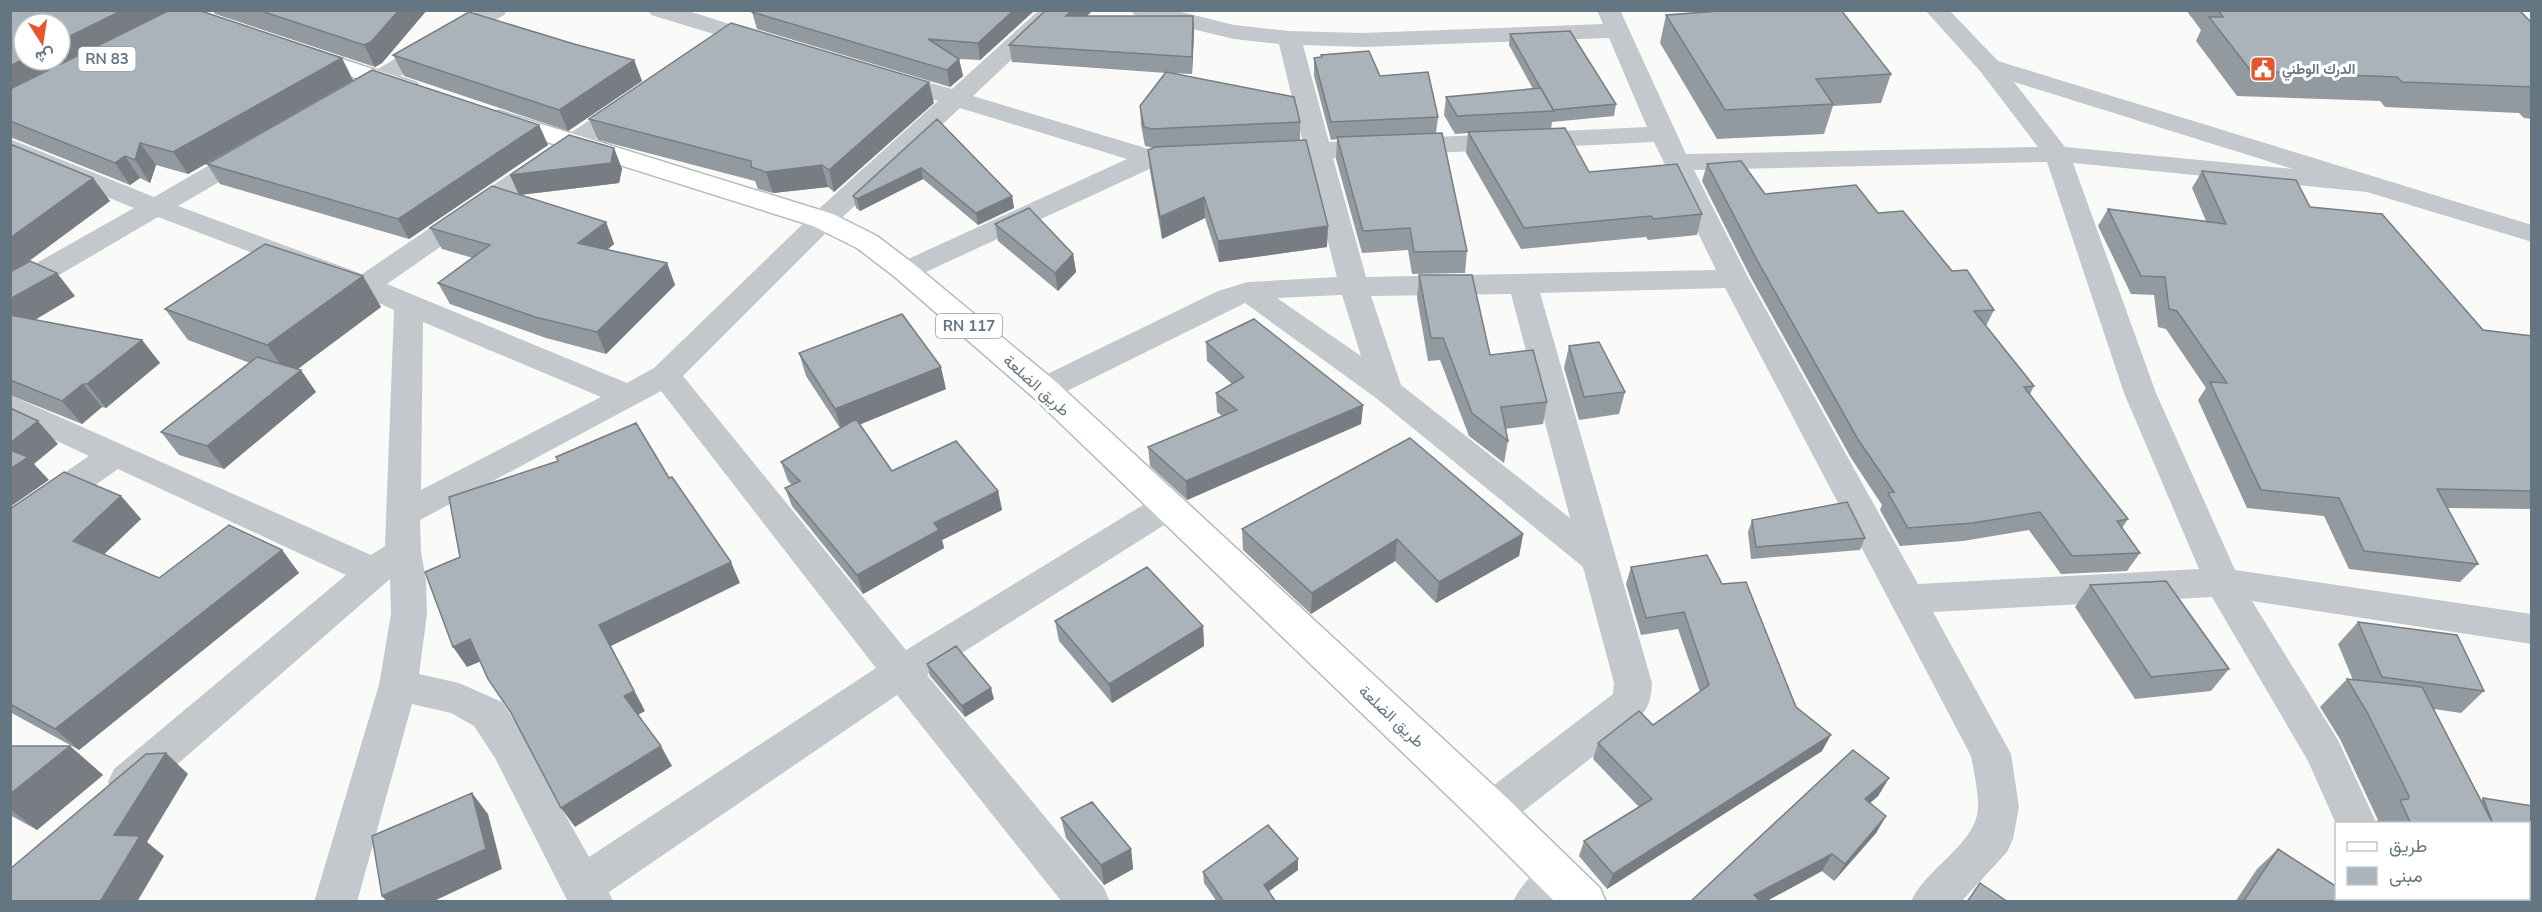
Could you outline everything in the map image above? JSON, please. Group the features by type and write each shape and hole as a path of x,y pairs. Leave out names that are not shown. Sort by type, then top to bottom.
{"main road":[{"path":"280,46 432,96"},
{"name":"طريق الضلعة","path":"475,111 824,220 867,242 905,271 1044,389 1492,811 1560,894"}],"street":[{"path":"327,108 496,10"},
{"path":"659,10 790,49"},
{"path":"101,805 393,546 665,375 824,220 1053,10"},
{"path":"1142,10 1234,32 1289,38 1362,40 1612,21 1670,148 1735,279 1991,754 1998,807 1992,839 1932,902"},
{"path":"1936,10 1989,66 2057,154 2140,393 2222,582 2324,752 2356,822"},
{"path":"705,52 758,16"},
{"path":"1289,38 1354,288 1387,390"},
{"path":"1989,66 2532,234"},
{"path":"868,72 1151,158 1318,150 1670,148 2057,154 2370,184"},
{"path":"365,285 648,91"},
{"path":"10,291 277,137"},
{"path":"10,147 155,207 365,285 629,396"},
{"path":"905,271 1151,158"},
{"path":"1044,389 1228,298 1248,291 1296,287 1523,285 1735,279"},
{"path":"1492,811 1632,700 1633,683 1523,285"},
{"path":"1248,291 1387,390 1599,560"},
{"path":"335,902 398,685 409,614 408,580 393,546 409,305"},
{"path":"665,375 901,672 1089,902"},
{"path":"10,406 115,454 393,546"},
{"path":"10,528 115,454"},
{"path":"398,685 459,699 488,714 509,746 587,894 901,672 1168,506"},
{"path":"1908,599 2222,582 2532,629"}],"building":[{"path":"10,10 123,10 72,35 72,12 12,12 12,65 10,66"},
{"path":"170,10 198,10 342,58 173,152 140,143 135,160 125,156 115,163 10,121 10,89 44,72 72,72 72,58"},
{"path":"258,10 399,10 371,42 364,45"},
{"path":"753,10 1014,10 978,43 928,39 959,59 947,70 752,12"},
{"path":"1046,10 1072,10 1066,16 1193,16 1192,57 1009,45"},
{"path":"1733,10 1841,10 1891,74 1816,79 1833,104 1725,110 1666,15"},
{"path":"2218,10 2519,10 2532,23 2532,87 2402,82 2397,77 2251,71 2209,17 2223,17"},
{"path":"469,12 634,60 559,110 393,55"},
{"path":"731,23 929,82 829,170 822,165 766,172 751,167 751,161 589,119"},
{"path":"1570,31 1616,104 1553,110 1510,34"},
{"path":"1369,51 1380,76 1428,72 1438,117 1331,122 1314,58 1322,57 1321,55"},
{"path":"372,70 539,125 398,219 207,164"},
{"path":"1166,72 1294,97 1300,122 1151,129 1144,127 1140,106"},
{"path":"1541,88 1554,111 1457,116 1446,97"},
{"path":"937,119 1012,196 976,213 921,168 857,199 853,196"},
{"path":"1565,128 1589,172 1677,164 1702,214 1653,219 1651,216 1524,228 1468,132"},
{"path":"1442,133 1467,251 1414,252 1410,228 1363,231 1337,137"},
{"path":"569,135 614,148 611,163 510,175"},
{"path":"1306,140 1328,226 1218,241 1204,197 1160,217 1148,150 1155,147"},
{"path":"10,144 93,178 10,238"},
{"path":"1741,161 1765,194 1856,185 1878,213 1903,211 1952,271 1967,270 1994,310 1974,311 2034,386 2024,387 2128,519 2117,521 2140,553 2072,556 2040,512 1973,523 1908,528 1888,493 1894,492 1859,441 1757,260 1707,164"},
{"path":"2202,171 2296,180 2310,207 2382,214 2483,330 2532,336 2532,491 2437,489 2478,564 2364,551 2339,498 2261,490 2210,382 2227,383 2177,311 2169,309 2165,277 2141,276 2108,209 2226,224"},
{"path":"492,186 606,222 578,243 667,263 597,332 535,317 438,283 490,245 430,228"},
{"path":"1029,208 1073,254 1055,273 995,224"},
{"path":"265,244 363,276 267,345 165,309"},
{"path":"30,261 57,273 10,299 10,272"},
{"path":"1419,275 1472,275 1490,355 1533,350 1547,402 1501,407 1508,441 1472,413 1443,338 1431,338"},
{"path":"902,314 941,367 835,409 799,353"},
{"path":"10,315 142,340 62,401 10,380"},
{"path":"1254,319 1363,405 1186,481 1148,447 1237,410 1216,393 1244,377 1206,342"},
{"path":"1599,342 1625,392 1584,397 1569,346"},
{"path":"257,357 301,370 207,446 161,432"},
{"path":"10,408 38,421 10,443"},
{"path":"856,419 892,471 956,441 998,491 934,523 939,530 857,575 785,488 800,481 781,462"},
{"path":"636,423 669,478 672,477 731,562 599,625 634,691 624,696 661,746 561,808 511,713 488,679 470,639 453,647 425,572 460,557 449,497 558,461 556,457"},
{"path":"1410,438 1523,534 1439,582 1397,539 1312,593 1242,529"},
{"path":"10,450 28,457 10,469"},
{"path":"64,472 121,496 73,541 159,578 229,525 282,550 55,729 10,704 10,509"},
{"path":"1847,502 1865,538 1756,547 1752,520"},
{"path":"1707,555 1722,584 1746,582 1796,707 1831,735 1613,874 1584,841 1652,799 1598,743 1639,711 1653,725 1709,685 1684,612 1646,618 1631,567"},
{"path":"1147,567 1203,626 1109,684 1055,621"},
{"path":"2166,581 2229,669 2151,677 2090,585"},
{"path":"2358,622 2457,635 2484,691 2382,677"},
{"path":"956,646 991,688 962,706 927,664"},
{"path":"2347,679 2422,687 2492,822 2410,822 2400,800 2408,799 2409,796 2367,712"},
{"path":"10,746 70,746 10,794"},
{"path":"1853,750 1889,778 1865,799 1886,816 1845,864 1832,854 1754,895 1761,902 1690,902"},
{"path":"166,753 114,835 140,836 100,902 10,902 10,869 146,754"},
{"path":"472,793 486,849 382,896 372,836"},
{"path":"2483,798 2532,806 2532,877 2530,877 2530,822 2492,822"},
{"path":"1092,802 1131,849 1101,865 1061,818"},
{"path":"1268,825 1298,859 1264,885 1276,902 1224,902 1203,872"},
{"path":"2278,849 2335,886 2335,900 2356,900 2358,902 2243,902"},
{"path":"1980,883 2008,902 1967,902"}],"place":[{"name":"الدرك الوطني","path":"2263,69"}]}
